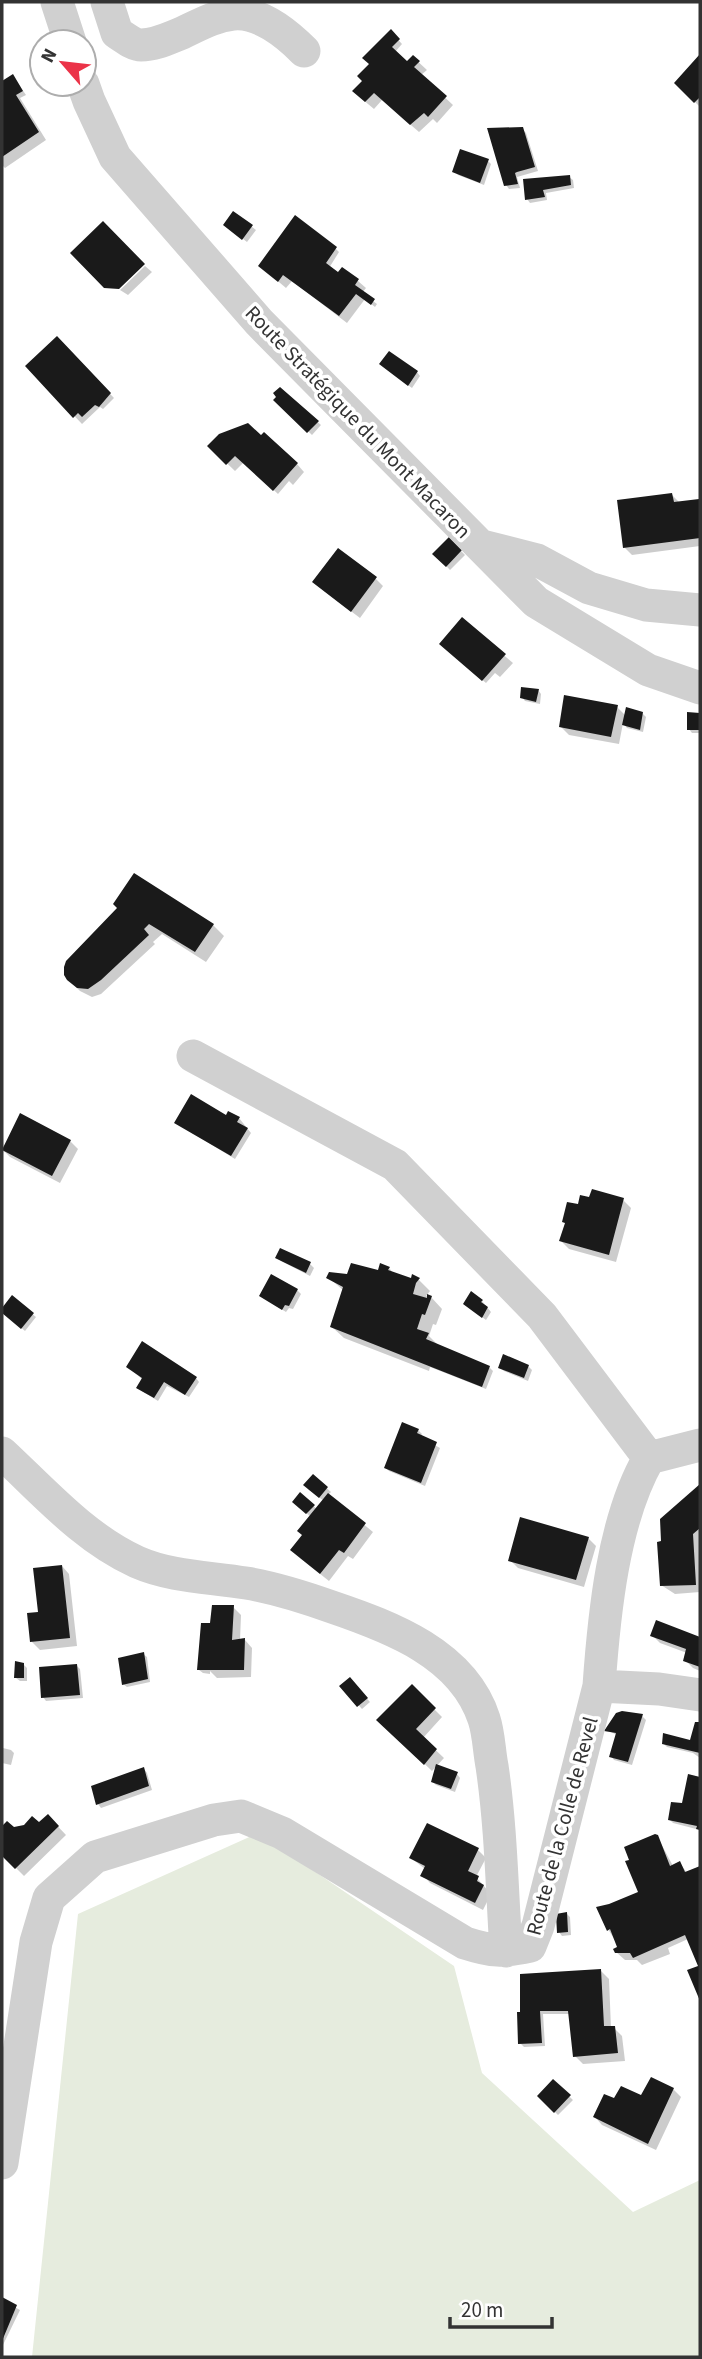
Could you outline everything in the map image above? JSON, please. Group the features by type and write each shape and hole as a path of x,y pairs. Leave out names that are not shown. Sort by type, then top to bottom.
{"street":[{"path":"57,2 65,28"},
{"path":"107,2 117,33 138,45 162,42 213,19 236,13 274,26 304,51"},
{"name":"Route Stratégique du Mont Macaron","path":"88,98 114,158 259,322 536,602 648,670 700,688"},
{"path":"480,545 537,560 589,588 646,605 700,610"},
{"path":"193,1056 395,1165 542,1316 649,1458"},
{"path":"700,1445 649,1458 627,1503 603,1636 599,1686 659,1689 700,1695"},
{"name":"Route de la Colle de Revel","path":"2,1453 108,1548 157,1570 247,1583 290,1593 358,1616 410,1638 440,1658 476,1700 485,1721 496,1796 506,1951 530,1945 538,1926 599,1686"},
{"path":"2,2163 36,1942 49,1898 95,1857 214,1820 241,1816 282,1833 465,1943 489,1951 506,1951"}],"shaded area":[{"path":"258,1833 454,1966 482,2073 633,2212 700,2180 700,2357 32,2357 78,1914"}],"building":[{"path":"391,29 400,39 392,47 407,61 413,55 420,61 414,67 447,96 428,117 424,113 410,125 374,93 365,102 352,91 362,81 357,76 369,64 362,58"},
{"path":"700,54 700,97 694,103 674,83"},
{"path":"13,74 23,91 16,95 39,132 2,157 2,81"},
{"path":"523,127 535,167 515,173 518,184 504,186 487,128"},
{"path":"460,149 489,159 480,183 452,172"},
{"path":"570,175 571,185 543,190 545,197 525,200 523,179"},
{"path":"233,211 253,225 242,240 223,225"},
{"path":"295,215 337,247 326,263 338,272 342,267 359,279 355,285 375,299 371,305 356,294 339,316 283,275 278,282 258,266"},
{"path":"103,221 145,264 119,289 104,288 70,253"},
{"path":"57,336 111,393 99,407 95,405 82,417 78,413 73,418 25,366"},
{"path":"389,351 418,371 408,386 379,364"},
{"path":"280,387 319,421 307,433 273,400 276,397 273,393"},
{"path":"248,423 261,435 264,432 298,463 273,491 235,456 226,465 207,446 219,434"},
{"path":"672,493 674,502 699,499 700,538 623,548 617,500"},
{"path":"449,537 462,550 446,567 432,554"},
{"path":"338,548 377,577 351,612 312,582"},
{"path":"462,617 506,654 482,681 439,644"},
{"path":"521,687 539,689 536,702 520,698"},
{"path":"564,695 618,705 611,737 559,727"},
{"path":"626,707 643,712 640,730 622,725"},
{"path":"687,712 700,713 700,730 687,730"},
{"path":"134,873 214,924 195,952 149,924 144,929 149,935 101,980 88,989 77,988 64,975 66,961 117,908 113,904"},
{"path":"191,1094 226,1115 228,1111 240,1117 237,1122 248,1128 231,1156 174,1123"},
{"path":"20,1113 71,1140 52,1176 2,1150"},
{"path":"592,1189 624,1198 609,1255 559,1241 565,1223 562,1222 567,1202 578,1204 580,1195 589,1197"},
{"path":"280,1248 311,1262 306,1273 275,1258"},
{"path":"351,1263 378,1270 380,1263 390,1267 388,1270 411,1278 412,1274 420,1278 413,1294 427,1298 427,1294 432,1296 417,1329 429,1333 426,1339 490,1366 482,1387 330,1327 343,1287 326,1278 329,1272 347,1274"},
{"path":"271,1274 298,1289 289,1306 285,1305 282,1310 259,1296"},
{"path":"471,1291 488,1307 482,1318 463,1304"},
{"path":"12,1295 34,1313 21,1329 2,1313 2,1308"},
{"path":"142,1341 197,1377 185,1395 164,1382 154,1398 136,1388 142,1378 126,1367"},
{"path":"503,1354 529,1365 524,1378 498,1368"},
{"path":"402,1422 419,1429 417,1433 437,1442 421,1483 384,1468"},
{"path":"313,1474 328,1487 319,1498 303,1485"},
{"path":"700,1484 700,1528 693,1534 696,1585 660,1586 657,1542 661,1541 660,1519"},
{"path":"300,1492 315,1505 306,1514 292,1502"},
{"path":"328,1493 366,1523 344,1553 339,1550 320,1574 290,1550 302,1535 297,1531"},
{"path":"520,1517 589,1537 576,1580 508,1561"},
{"path":"62,1565 70,1638 30,1642 27,1613 38,1612 33,1568"},
{"path":"212,1605 234,1605 232,1640 245,1638 244,1670 197,1670 201,1623 210,1623"},
{"path":"656,1620 700,1637 700,1667 683,1661 686,1649 650,1636"},
{"path":"144,1652 148,1679 122,1685 118,1658"},
{"path":"15,1661 24,1663 24,1678 14,1678"},
{"path":"77,1664 80,1695 41,1698 39,1667"},
{"path":"350,1677 368,1698 357,1707 339,1686"},
{"path":"412,1684 436,1708 416,1729 437,1749 424,1765 376,1720"},
{"path":"622,1711 643,1714 628,1762 609,1757 616,1733 604,1731 616,1713"},
{"path":"695,1722 700,1722 700,1753 662,1744 663,1733 690,1740"},
{"path":"436,1764 458,1772 451,1789 431,1782"},
{"path":"144,1767 149,1786 96,1805 91,1786"},
{"path":"688,1774 700,1777 700,1830 696,1829 697,1826 668,1820 671,1802 682,1803"},
{"path":"48,1814 59,1826 15,1869 2,1856 2,1826 7,1821 14,1827 24,1825 32,1816 39,1822"},
{"path":"427,1823 479,1848 468,1871 479,1876 477,1881 484,1885 475,1903 420,1876 425,1866 409,1858"},
{"path":"658,1835 670,1866 680,1861 685,1872 700,1866 700,2001 687,1970 698,1966 685,1935 633,1958 630,1953 615,1953 613,1949 617,1947 610,1929 607,1931 596,1907 638,1892 625,1861 629,1860 624,1847"},
{"path":"567,1912 568,1932 557,1933 556,1914"},
{"path":"601,1969 604,2026 615,2026 618,2053 573,2057 568,2011 540,2011 542,2043 518,2044 520,1974"},
{"path":"651,2077 674,2088 648,2144 593,2117 604,2094 614,2098 621,2086 641,2095"},
{"path":"553,2079 571,2095 554,2113 537,2096"},
{"path":"2,2297 17,2305 2,2341"}]}
